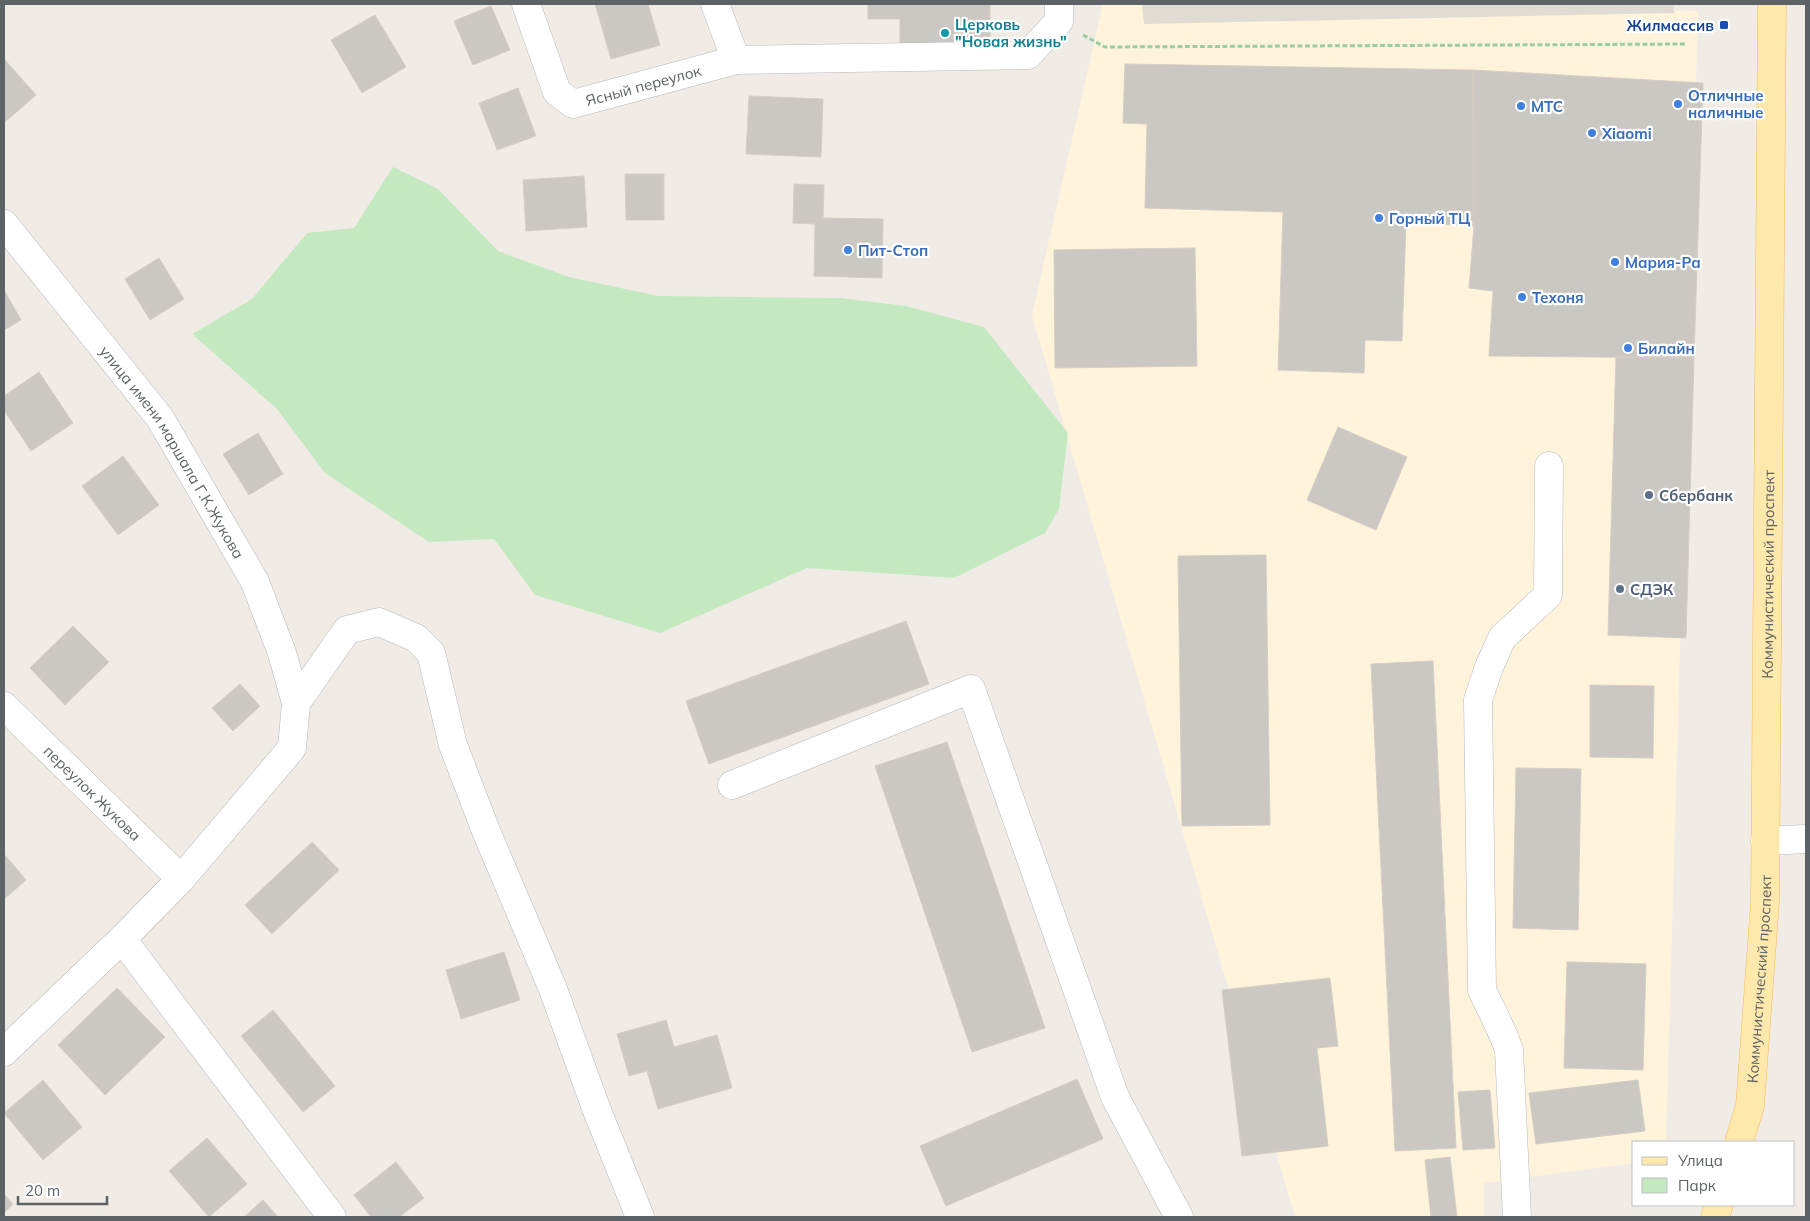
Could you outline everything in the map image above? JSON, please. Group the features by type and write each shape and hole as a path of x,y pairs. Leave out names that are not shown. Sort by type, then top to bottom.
{"main road":[{"name":"Коммунистический проспект","path":"1739,1141 1750,1106 1765,902 1772,4"}],"street":[{"name":"Ясный переулок","path":"526,4 557,92 573,104 736,60"},
{"path":"715,4 736,60 1028,56 1059,12"},
{"name":"улица имени маршала Г.К.Жукова","path":"4,224 160,418 255,582 282,653 296,703"},
{"path":"1517,1217 1509,1050 1502,1029 1492,1014 1482,990 1478,700 1488,667 1502,638 1548,594 1549,466"},
{"path":"4,1052 122,939 181,879 292,748 296,703 347,630 379,622 416,638 431,653 453,745 486,831 553,989 596,1108 640,1217"},
{"path":"732,785 971,689 1115,1097 1179,1217"},
{"name":"переулок Жукова","path":"4,706 181,879"},
{"path":"1765,841 1806,839"},
{"path":"122,939 332,1217"}],"path":[{"path":"1059,12 1105,47 1687,44"}],"shaded area":[{"path":"1103,4 1513,4 1698,11 1666,1141 1632,1141 1632,1163 1484,1183 1484,1217 1295,1217 1032,315"},
{"path":"1142,4 1674,4 1674,13 1144,24"}],"green space":[{"path":"393,167 438,189 498,251 569,277 658,296 841,298 906,306 984,327 1068,433 1059,509 1045,533 954,578 807,568 660,633 535,595 494,539 429,542 325,473 277,409 192,334 252,299 307,233 354,228"}],"building":[{"path":"595,4 648,4 660,45 611,59"},
{"name":"Церковь \"Новая жизнь\"","path":"868,4 990,4 990,48 900,47 900,19 868,19"},
{"path":"491,6 510,50 473,65 454,21"},
{"path":"375,15 406,67 362,93 331,40"},
{"path":"4,59 36,95 5,122 4,121"},
{"name":"Горный ТЦ","path":"1125,64 1473,70 1474,226 1406,223 1402,341 1365,340 1364,373 1278,370 1283,212 1145,208 1147,124 1123,123"},
{"path":"1473,70 1703,83 1694,358 1489,356 1493,291 1469,288 1474,226"},
{"path":"518,88 536,136 497,150 479,103"},
{"path":"749,96 823,99 821,157 746,154"},
{"path":"625,174 664,174 664,220 626,220"},
{"path":"584,176 587,227 526,231 523,180"},
{"name":"Пит-Стоп","path":"794,184 824,185 823,218 883,219 882,278 814,276 815,224 793,223"},
{"path":"1195,248 1197,366 1055,368 1054,250"},
{"path":"159,258 184,299 150,320 125,279"},
{"path":"4,290 21,320 4,330"},
{"path":"1616,356 1694,358 1686,638 1608,635"},
{"path":"39,372 73,423 31,451 4,410 4,396"},
{"path":"1338,427 1407,457 1376,530 1307,500"},
{"path":"258,433 283,474 249,495 223,454"},
{"path":"123,456 159,505 118,535 82,486"},
{"path":"1266,555 1270,825 1182,826 1178,556"},
{"path":"906,621 929,684 709,764 686,701"},
{"path":"73,626 109,662 65,705 30,668"},
{"path":"1433,661 1456,1148 1395,1151 1371,664"},
{"path":"240,684 260,706 233,731 212,708"},
{"path":"1590,685 1654,686 1653,758 1590,757"},
{"path":"947,742 1045,1028 972,1052 875,766"},
{"path":"1516,768 1581,769 1578,930 1513,928"},
{"path":"312,842 339,870 272,934 245,905"},
{"path":"4,854 26,880 4,899"},
{"path":"504,952 520,1000 461,1019 446,970"},
{"path":"1567,962 1646,964 1643,1070 1564,1068"},
{"path":"1330,978 1338,1046 1317,1048 1328,1146 1242,1156 1222,990"},
{"path":"117,988 165,1037 105,1095 58,1045"},
{"path":"273,1010 335,1086 303,1112 241,1036"},
{"path":"666,1020 674,1047 717,1035 732,1088 658,1109 647,1071 629,1076 617,1034"},
{"path":"1077,1079 1103,1139 946,1206 920,1146"},
{"path":"43,1080 82,1127 43,1160 4,1113"},
{"path":"1638,1080 1645,1131 1536,1144 1529,1093"},
{"path":"1490,1090 1495,1148 1463,1150 1458,1092"},
{"path":"207,1138 247,1184 209,1217 169,1171"},
{"path":"1450,1157 1457,1217 1431,1217 1425,1160"},
{"path":"396,1162 424,1198 399,1217 371,1217 354,1195"},
{"path":"4,1194 13,1204 4,1213"},
{"path":"263,1200 278,1217 244,1217"}],"place":[{"name":"Жилмассив","path":"1724,25"},
{"name":"Церковь \"Новая жизнь\"","path":"945,33"},
{"name":"Отличные наличные","path":"1678,104"},
{"name":"МТС","path":"1521,106"},
{"name":"Xiaomi","path":"1592,133"},
{"name":"Горный ТЦ","path":"1379,218"},
{"name":"Пит-Стоп","path":"848,250"},
{"name":"Мария-Ра","path":"1615,262"},
{"name":"Техоня","path":"1522,297"},
{"name":"Билайн","path":"1628,348"},
{"name":"Сбербанк","path":"1649,495"},
{"name":"СДЭК","path":"1620,589"}]}
